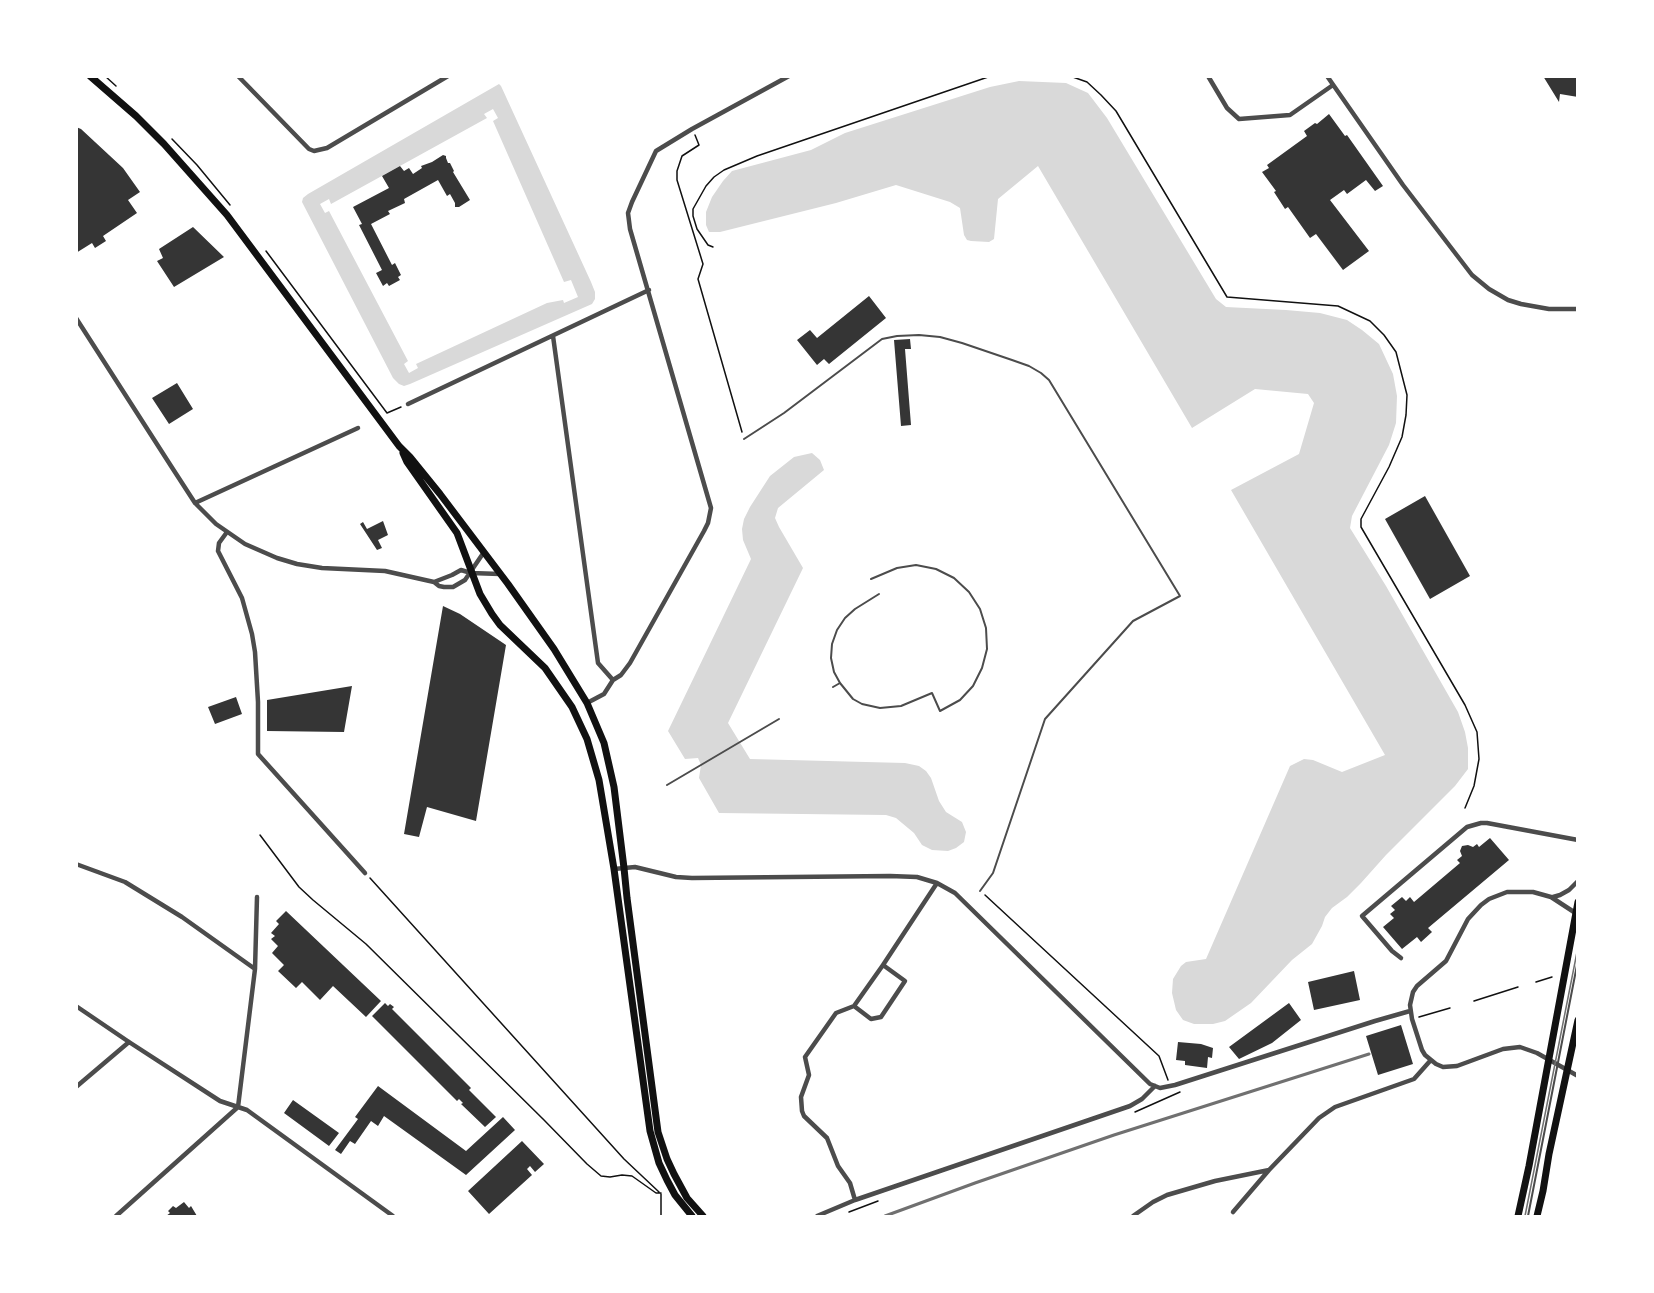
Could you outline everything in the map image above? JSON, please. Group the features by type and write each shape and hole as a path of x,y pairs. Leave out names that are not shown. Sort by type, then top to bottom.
{"main road":[{"path":"90,76 136,116 227,215 399,446 440,494 484,552 554,649 587,703 604,743 618,810 627,898 658,1132 674,1174 687,1198 703,1216"},
{"path":"399,446 407,462 457,533 480,594 500,625 545,669 580,722 599,780 614,869 650,1131 659,1163 667,1180 675,1195 692,1216"},
{"path":"1518,1216 1578,902"},
{"path":"1537,1216 1578,1020"}],"street":[{"path":"238,76 309,149 314,151 327,148 448,76"},
{"path":"243,81 248,76"},
{"path":"587,703 604,694 613,680 621,675 630,663 708,523 711,508 630,229 628,213 656,151 789,76"},
{"path":"1208,76 1227,108 1239,119 1290,115 1333,85"},
{"path":"1327,76 1403,185 1480,283 1497,294 1521,304 1549,309 1578,309"},
{"path":"408,404 648,290"},
{"path":"76,318 195,503 216,524 245,544 260,552 297,564 322,568 385,571 434,582 444,587 453,586 465,580 484,552"},
{"path":"553,336 598,663 613,680"},
{"path":"195,503 358,428"},
{"path":"227,532 219,543 218,551 242,598 252,634 258,685 258,754 365,873"},
{"path":"434,582 461,570 471,573 500,574"},
{"path":"1401,958 1392,951 1362,915 1467,827 1487,823 1578,840"},
{"path":"76,864 125,882 182,916 255,969"},
{"path":"614,869 635,867 676,877 692,878 890,876 917,877 937,883 955,893 1150,1084 1155,1086 1170,1087 1410,1011"},
{"path":"1551,897 1569,891 1578,881"},
{"path":"855,1200 850,1183 838,1167 827,1138 804,1116 800,1102 809,1076 805,1057 836,1012 854,1006 937,883"},
{"path":"1576,913 1551,897 1524,891 1507,892 1481,905 1468,919 1446,961 1417,986 1411,998 1410,1011 1422,1050 1430,1061 1443,1067 1457,1066 1503,1049 1520,1047 1537,1053 1578,1076"},
{"path":"116,1216 238,1107 255,969 257,897"},
{"path":"854,1006 871,1019 881,1017 905,981 883,965"},
{"path":"76,1006 220,1101 247,1110 393,1216"},
{"path":"76,1088 129,1042"},
{"path":"1233,1212 1319,1118 1335,1107 1414,1079 1430,1061"},
{"path":"817,1216 855,1200 1130,1106 1142,1099 1155,1086"},
{"path":"1133,1216 1167,1195 1215,1181 1269,1170"}],"lane":[{"path":"744,439 784,413 882,339 919,335 940,337 1029,366 1049,380 1180,596 1133,621 1045,719 993,873 980,891"},
{"path":"871,579 897,568 916,566 936,569 954,578 969,592 980,609 986,628 987,649 982,668 973,686 950,707 940,711 932,693 901,706 880,708 862,704 853,699 840,683 834,672 831,658 832,644 837,630 855,609 879,594"},
{"path":"833,687 840,683"},
{"path":"667,785 779,719"},
{"path":"1528,1216 1578,960"}],"path":[{"path":"713,247 708,245 697,229 693,208 706,186 724,170 757,156 991,76"},
{"path":"1070,76 1087,82 1116,111 1227,297 1338,306 1370,321 1396,352 1407,395 1402,437 1361,519 1361,527 1465,705 1477,732 1479,759 1474,786 1465,808"},
{"path":"692,129 699,145 682,156 676,171 677,180 703,264 698,279 744,439"},
{"path":"387,413 408,404"},
{"path":"260,835 299,887 366,944 587,1164 605,1177 632,1176 661,1194"},
{"path":"365,873 624,1159 661,1194 661,1216"},
{"path":"980,891 1160,1056 1170,1087"},
{"path":"1536,982 1552,977"},
{"path":"1474,1001 1518,987"},
{"path":"1412,1019 1450,1008"}],"shaded area":[{"path":"1019,81 1066,83 1088,93 1107,118 1216,299 1226,307 1320,313 1347,320 1379,344 1393,374 1397,396 1396,423 1389,445 1352,516 1350,528 1458,712 1468,748 1468,769 1455,786 1361,883 1332,908 1312,944 1292,960 1251,1003 1225,1021 1213,1024 1194,1024 1183,1020 1176,1010 1172,993 1173,979 1186,962 1206,959 1290,766 1304,759 1313,760 1342,772 1385,755 1231,490 1299,454 1314,403 1308,394 1255,389 1192,428 1038,166 998,199 994,239 989,242 967,240 964,235 960,208 950,202 896,185 836,203 720,232 709,232 706,225 706,212 712,197 732,171 811,150 845,133 990,87"},
{"path":"499,84 591,282 595,299 592,304 404,386 393,378 302,202 308,194","holes":["493,109 498,118 493,121 564,282 571,280 578,297 564,303 563,300 547,303 416,364 418,368 409,373 404,364 408,361 329,211 325,213 320,204 329,199 331,204 487,118 484,114"]},
{"path":"812,453 820,460 824,470 778,508 775,518 803,568 728,723 750,759 905,763 919,766 931,778 939,801 946,812 962,822 966,832 964,842 948,851 932,850 922,845 914,833 896,818 886,815 719,813 699,778 701,765 698,758 685,759 668,731 751,559 743,540 742,529 750,507 770,476 794,457"}],"building":[{"path":"1543,76 1578,76 1578,97 1560,94 1559,102"},
{"path":"1329,114 1345,136 1347,135 1383,186 1375,191 1366,180 1347,194 1344,190 1330,200 1369,251 1343,270 1316,234 1310,238 1288,207 1285,209 1274,192 1276,191 1262,172 1269,168 1267,165 1307,136 1304,131"},
{"path":"76,127 123,168 140,192 128,200 137,213 103,236 106,241 95,248 92,243 76,253"},
{"path":"443,155 446,156 470,200 455,207 450,194 447,196 438,180 404,199 405,203 388,211 390,214 371,224 392,265 395,263 401,275 398,277 400,280 389,286 387,283 383,286 376,273 382,270 359,225 362,224 353,207 389,188 382,176 400,166 404,171 409,168 413,174 422,168 421,166"},
{"path":"193,227 224,257 174,287 157,261 163,258 159,249"},
{"path":"869,296 886,318 829,364 824,359 817,365 797,340 810,330 817,338"},
{"path":"910,339 911,349 905,349 911,425 901,426 894,340"},
{"path":"177,383 193,409 169,424 152,398"},
{"path":"1425,496 1470,576 1430,599 1385,519"},
{"path":"383,521 388,535 378,540 382,548 377,550 360,524 363,522 367,529"},
{"path":"443,606 460,614 506,645 476,821 427,807 419,837 404,834"},
{"path":"352,686 344,732 267,731 267,700"},
{"path":"236,697 242,714 215,724 208,707"},
{"path":"1490,838 1509,860 1428,928 1432,932 1421,942 1417,937 1402,949 1383,927 1394,918 1390,914 1395,910 1391,906 1402,897 1406,901 1410,897 1414,902 1460,863 1457,860 1462,856 1460,851 1462,846 1473,847 1477,844 1479,847"},
{"path":"286,911 381,1001 366,1017 333,986 320,1000 302,982 296,988 278,971 284,965 272,953 278,946 271,939 275,936 271,933 279,924 276,921"},
{"path":"1354,971 1360,1000 1314,1010 1308,982"},
{"path":"385,1003 394,1007 392,1009 471,1088 469,1090 496,1117 485,1127 372,1016"},
{"path":"1289,1003 1301,1020 1272,1043 1239,1059 1229,1047"},
{"path":"1401,1025 1413,1064 1378,1075 1366,1036"},
{"path":"1178,1042 1201,1044 1213,1048 1212,1058 1208,1057 1207,1068 1185,1065 1185,1061 1176,1060"},
{"path":"378,1086 466,1151 503,1117 515,1130 466,1175 384,1116 378,1126 371,1121 355,1144 350,1141 341,1154 335,1150 358,1119 355,1117"},
{"path":"293,1100 339,1133 329,1146 284,1113"},
{"path":"522,1141 544,1164 535,1172 530,1166 527,1169 532,1175 489,1214 468,1191"},
{"path":"184,1202 189,1208 191,1206 197,1216 166,1216 173,1206 176,1208"}],"tram line":[{"path":"1525,1216 1578,947"}],"railway":[{"path":"885,1216 1114,1135 1369,1054"}]}
